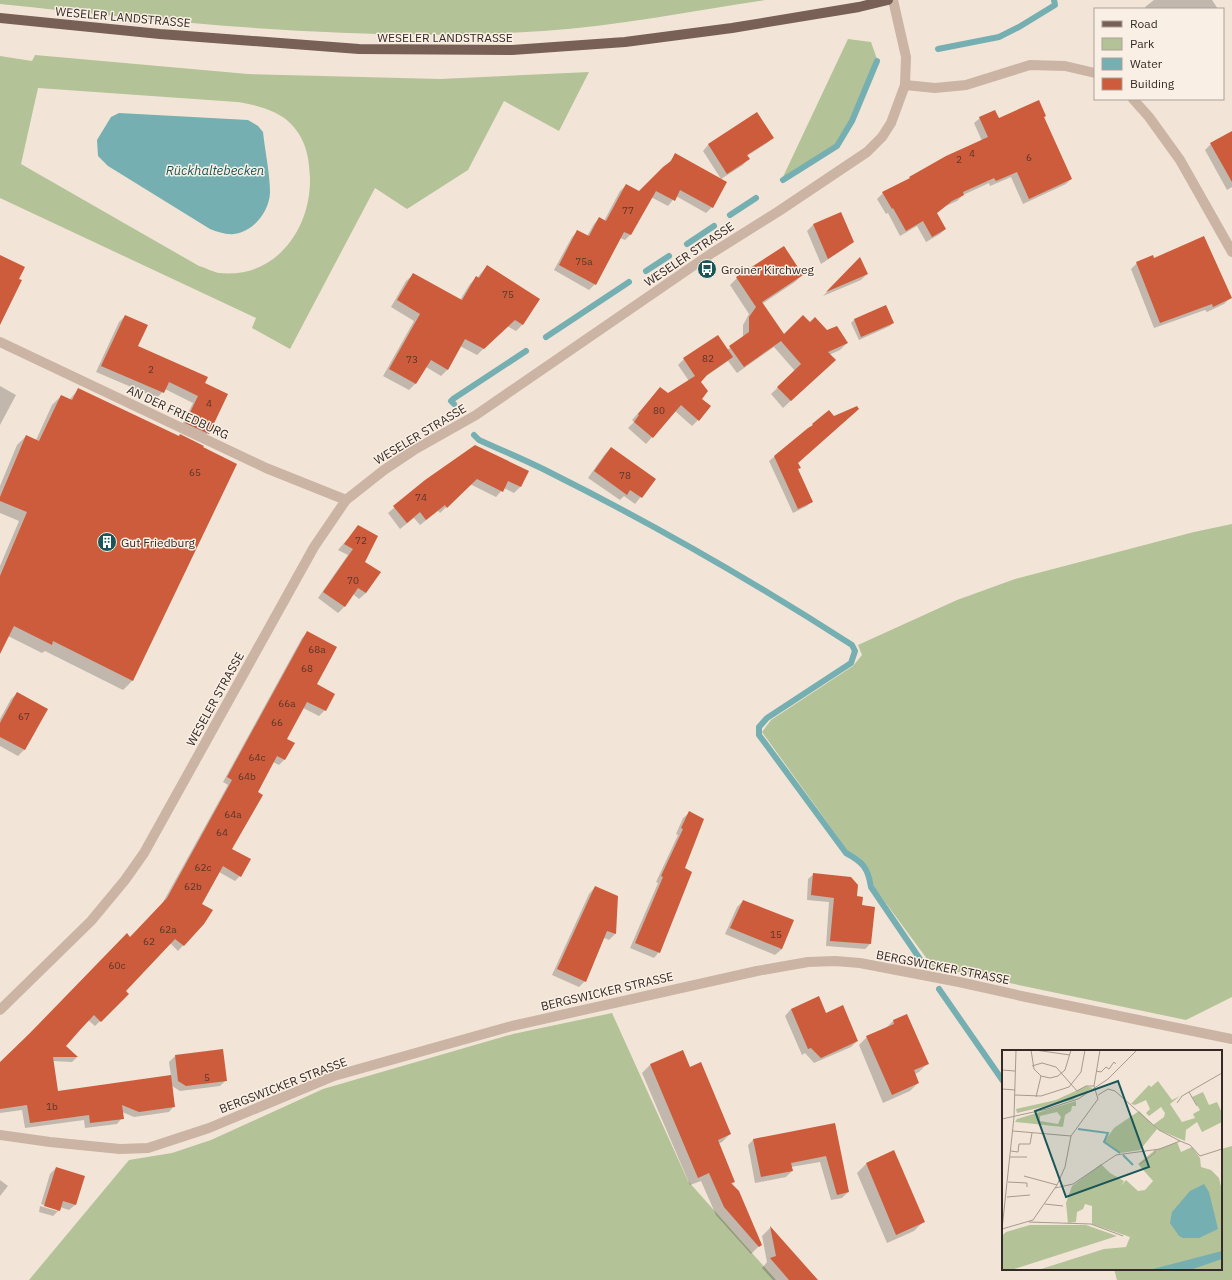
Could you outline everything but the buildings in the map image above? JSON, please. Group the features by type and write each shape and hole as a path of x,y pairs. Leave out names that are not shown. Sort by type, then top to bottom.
{"main road":[{"name":"WESELER LANDSTRASSE","path":"0,18 160,34 359,49 512,50 625,42 732,28 859,7 888,0"}],"street":[{"name":"WESELER STRASSE","path":"0,1010 91,921 125,880 144,853 314,547 346,500 384,470 414,450 476,415 712,253 779,211 867,152 882,137 891,123 905,85 906,57 893,0"},
{"path":"905,85 935,88 966,85 1030,65 1065,66 1094,73"},
{"path":"1134,100 1149,116 1180,160 1232,252"},
{"name":"AN DER FRIEDBURG","path":"0,342 266,468 346,500"},
{"name":"BERGSWICKER STRASSE","path":"0,1135 120,1149 148,1148 209,1128 334,1076 512,1026 757,971 808,962 835,961 860,963 959,982 1232,1039"}],"green space":[{"path":"0,0 765,0 626,22 571,29 475,34 407,35 339,33 203,24 0,4"},
{"path":"848,39 871,42 878,62 854,122 838,147 784,182 782,179"},
{"path":"35,55 248,74 440,79 589,72 559,131 504,101 468,170 407,209 375,188 290,349 252,328 256,318 0,198 0,56 32,61","holes":["38,88 250,104 273,112 290,123 300,135 306,148 309,162 309,197 304,216 286,247 273,259 257,268 239,273 219,273 199,266 21,164"]},
{"path":"1232,524 1232,997 1186,1020 933,967 874,887 871,874 866,865 859,857 848,851 762,732 771,720 853,666 862,655 858,645 957,600 1015,579 1194,532"},
{"path":"612,1013 688,1181 776,1280 29,1280 129,1160 172,1153 211,1140 323,1089 513,1034"},
{"path":"1232,1146 1232,1280 1117,1280 1114,1270 1222,1270 1222,1149"}],"water":[{"name":"Rückhaltebecken","path":"119,113 248,120 258,126 263,132 270,186 267,207 259,220 248,229 234,234 222,233 210,229 108,166 98,156 97,140 111,117"}],"waterway":[{"path":"938,49 999,37 1019,27 1055,5 1054,0"},
{"path":"783,180 837,146 852,121 877,61"},
{"path":"730,215 756,198"},
{"path":"687,244 714,226"},
{"path":"646,271 669,256"},
{"path":"546,337 629,282"},
{"path":"454,404 451,401 453,399 526,351"},
{"path":"474,435 479,440 524,460 590,493 666,534 778,599 852,645 855,651 851,663 767,718 759,727 759,735 846,853 857,859 864,866 871,887 924,965"},
{"path":"939,989 1002,1080"}],"place":[{"name":"Groiner Kirchweg","path":"707,269"},
{"name":"Gut Friedburg","path":"107,542"}]}
